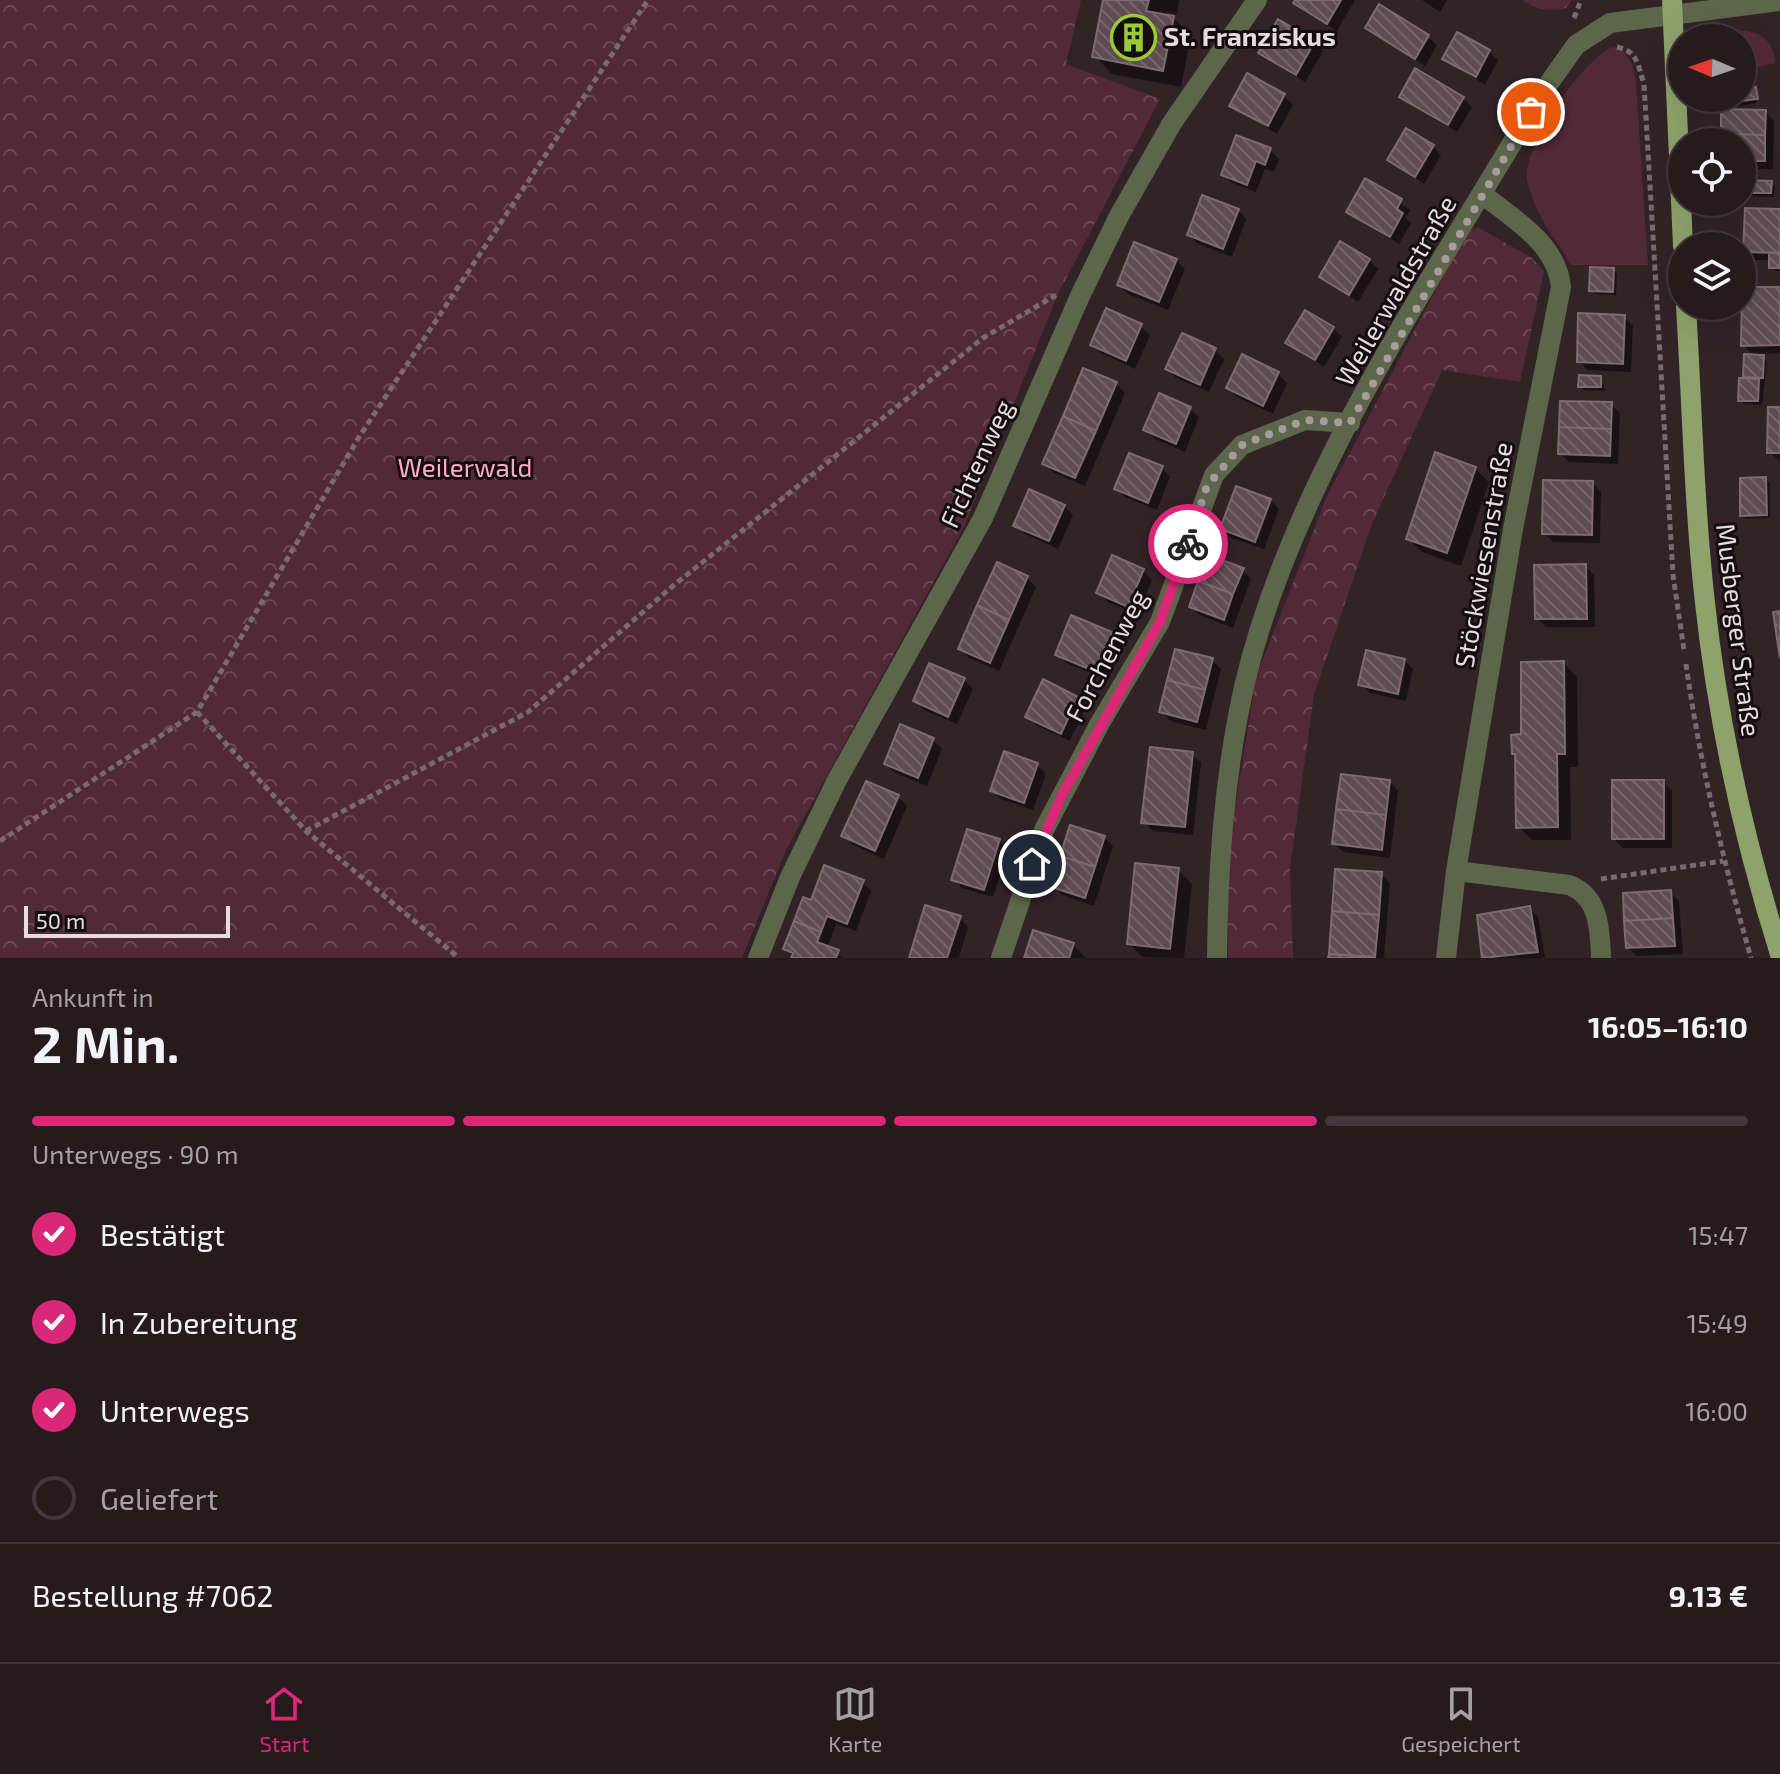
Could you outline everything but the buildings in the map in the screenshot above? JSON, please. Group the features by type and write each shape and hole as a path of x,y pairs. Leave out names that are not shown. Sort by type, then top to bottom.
{"main road":[{"path":"1672,7 1682,232"},
{"name":"Musberger Straße","path":"1687,320 1696,509 1709,640 1739,803 1780,954"}],"street":[{"name":"Fichtenweg","path":"758,958 790,877 837,780 983,518 1080,296 1152,156 1257,0"},
{"name":"Weilerwaldstraße","path":"1217,958 1220,835 1244,686 1278,583 1310,505 1350,423 1482,194 1542,93 1576,45 1610,23 1672,7 1780,1"},
{"name":"Stöckwiesenstraße","path":"1446,958 1456,871 1513,529 1561,287 1560,272 1549,251 1482,194"},
{"name":"Forchenweg","path":"1001,958 1044,830 1100,723 1160,622 1214,475 1242,445 1305,420 1350,423"},
{"path":"1456,871 1569,885 1584,890 1593,903 1601,958"}],"path":[{"path":"0,841 197,712 359,437 648,0"},
{"path":"306,831 528,712 674,585 983,338 1049,297 1062,293 1080,296"},
{"path":"197,712 306,831 459,958"},
{"path":"1584,890 1600,879 1723,861"}],"green space":[{"name":"Weilerwald","path":"0,0 1081,0 1066,64 1160,99 1058,294 964,527 786,850 742,958 0,958"},
{"path":"1522,0 1572,0 1566,8 1548,10"},
{"path":"1756,33 1771,46 1775,63 1756,68"},
{"path":"1612,47 1621,48 1632,64 1636,83 1648,265 1571,265 1536,207 1528,184 1528,169 1542,129 1555,108 1585,70"},
{"path":"1479,228 1532,258 1544,271 1520,382 1442,370 1371,526 1314,695 1290,868 1293,958 1228,958 1227,857 1256,677 1328,494 1468,229"}],"way so far":[{"path":"1188,544 1207,486 1224,462 1242,445 1305,420 1350,423 1531,112"}],"place":[{"name":"St. Franziskus","path":"1133,37"}],"route":[{"path":"1032,864 1044,830 1100,723 1160,622 1188,544"}]}
